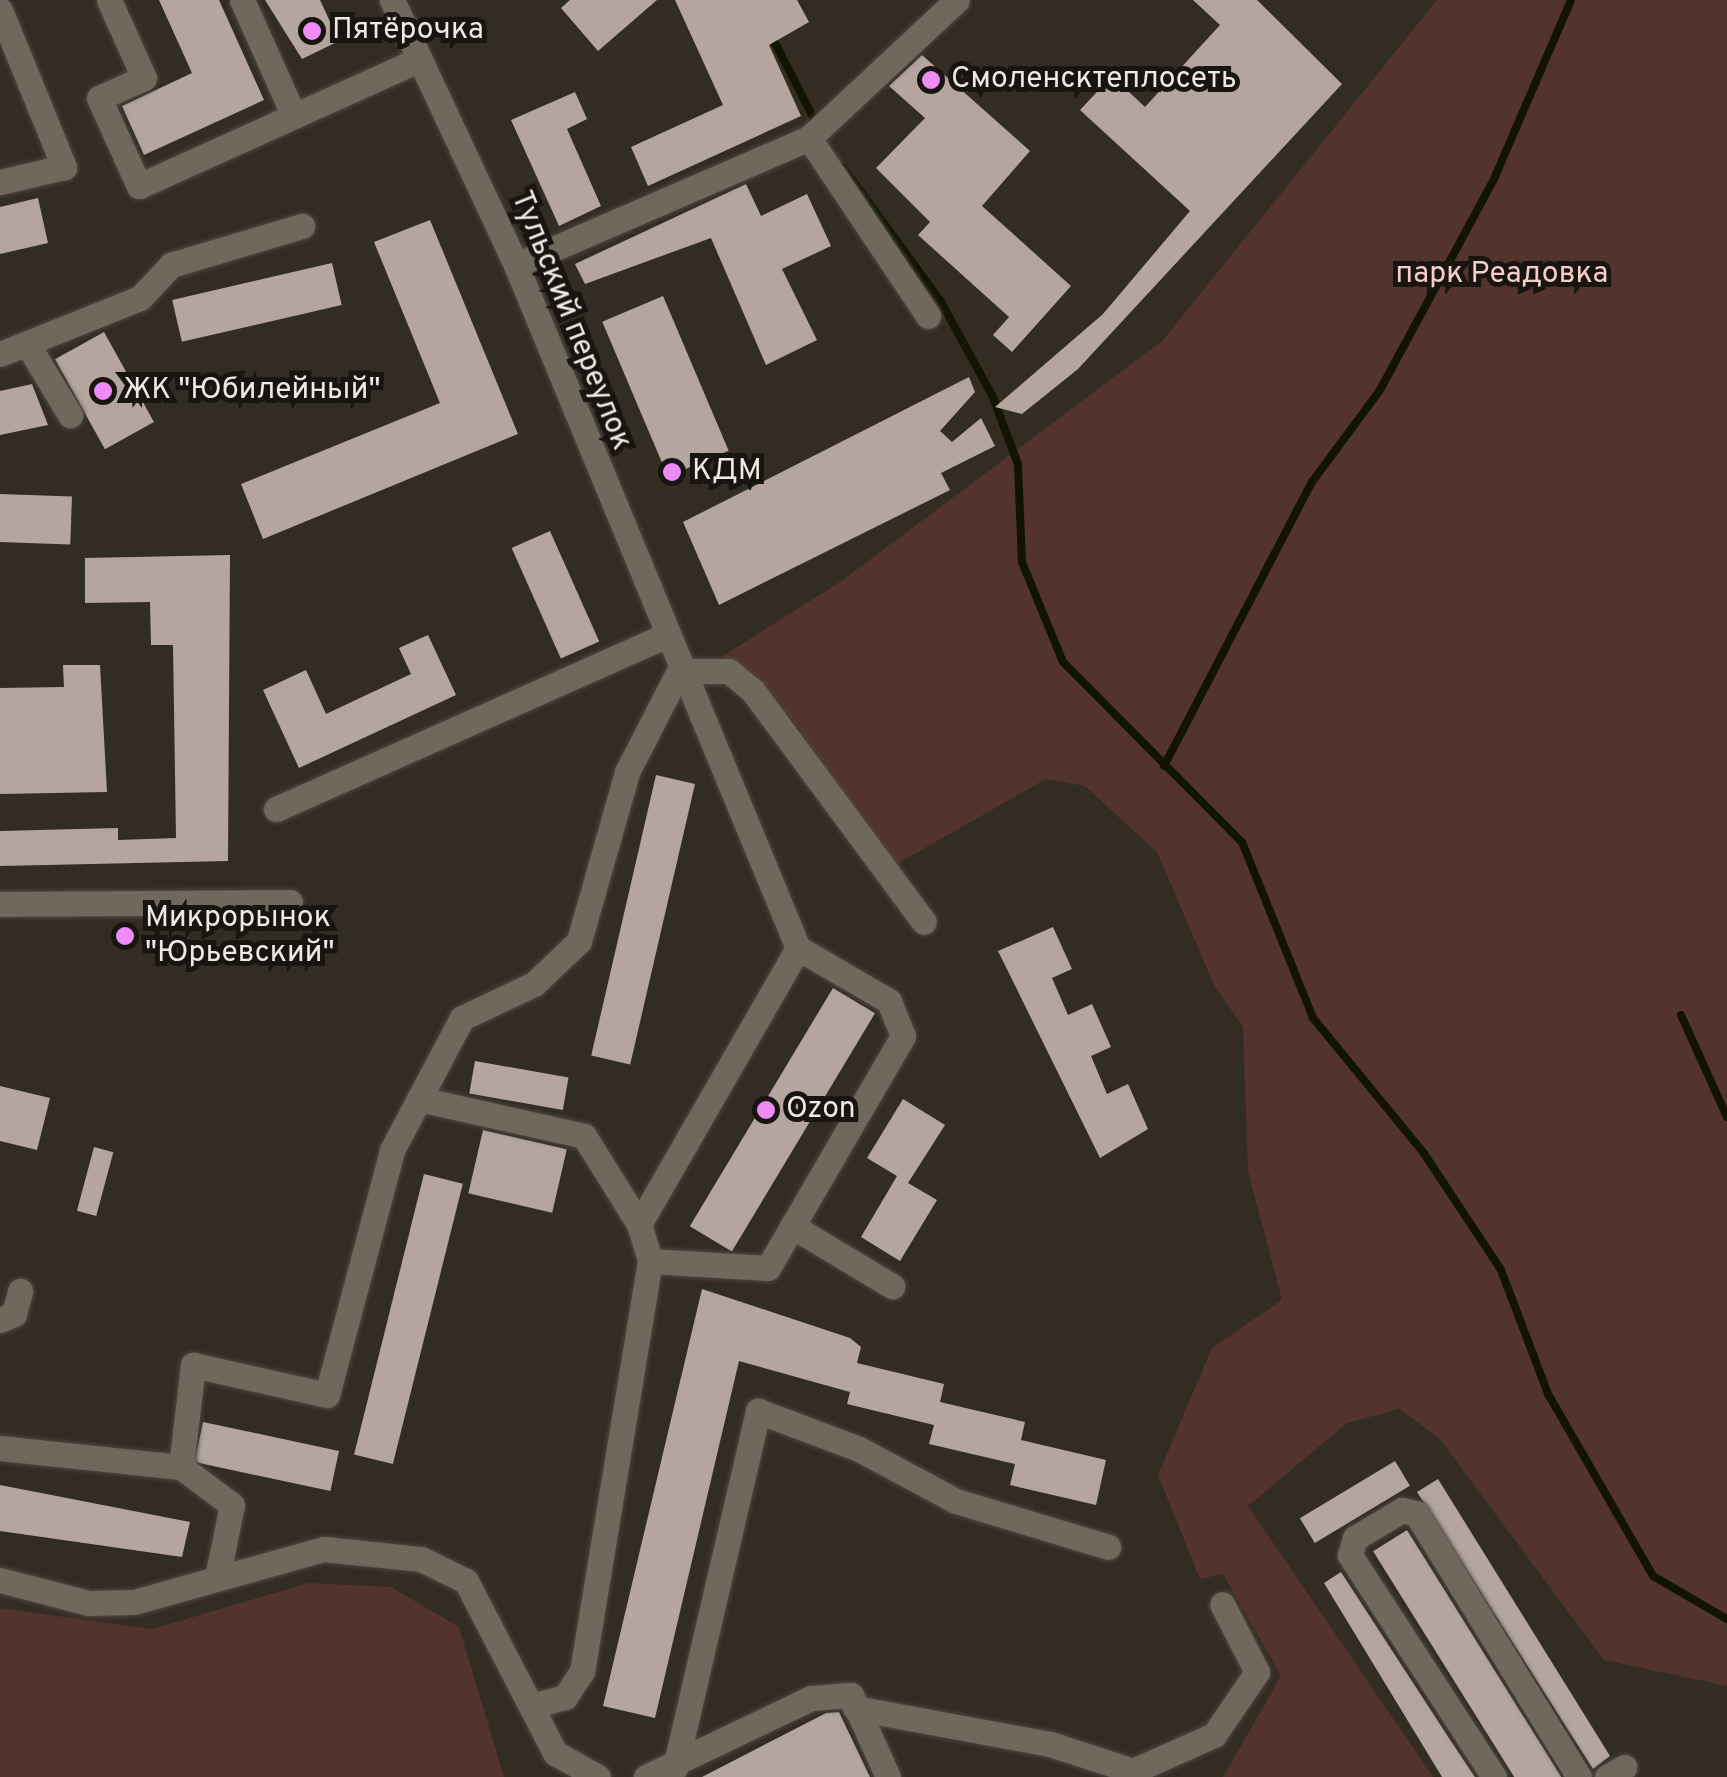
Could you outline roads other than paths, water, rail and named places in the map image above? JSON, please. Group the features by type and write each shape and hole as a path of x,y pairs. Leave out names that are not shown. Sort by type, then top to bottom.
{"street":[{"path":"108,0 144,78 100,98 139,186 420,60"},
{"path":"242,0 294,116"},
{"name":"Тульский переулок","path":"392,0 516,264 663,637 798,948"},
{"path":"516,264 809,138 957,0"},
{"path":"0,10 64,167 0,182"},
{"path":"809,138 928,316"},
{"path":"0,354 28,345 80,315 140,298 170,264 302,226"},
{"path":"28,345 70,415"},
{"path":"276,810 663,637"},
{"path":"182,1467 193,1366 327,1395 392,1150 462,1018 534,984 579,941 628,772 679,671 729,671 753,692 924,922"},
{"path":"0,904 290,902"},
{"path":"639,1224 798,948 889,1001 902,1036 768,1268 650,1260"},
{"path":"418,1100 584,1136 639,1224 650,1260 582,1671 566,1697 536,1705"},
{"path":"792,1226 892,1286"},
{"path":"0,1320 14,1314 20,1291"},
{"path":"675,1768 758,1411 859,1449 956,1501 1108,1547"},
{"path":"0,1448 182,1467 232,1504 218,1573"},
{"path":"1494,1777 1350,1555 1355,1538 1402,1510 1416,1513 1579,1777"},
{"path":"0,1580 90,1603 134,1602 218,1573 324,1549 421,1559 466,1581 512,1683 536,1705 555,1753 598,1777"},
{"path":"856,1708 1050,1744 1133,1772 1214,1734 1258,1672 1222,1604"},
{"path":"646,1777 675,1768 811,1698 851,1695 888,1777"}],"waterway":[{"path":"1164,766 1312,482 1380,390 1494,179 1571,0"},
{"path":"771,35 817,125"},
{"path":"843,167 941,302 992,395 1018,464 1022,562 1063,662 1242,842 1313,1018 1423,1152 1501,1270 1548,1394 1653,1576 1727,1619"},
{"path":"1681,1015 1727,1117"}],"place":[{"name":"Пятёрочка","path":"312,31"},
{"name":"Смоленсктеплосеть","path":"931,80"},
{"name":"ЖК \"Юбилейный\"","path":"103,391"},
{"name":"КДМ","path":"672,472"},
{"name":"Микрорынок \"Юрьевский\"","path":"125,936"},
{"name":"Ozon","path":"766,1110"}],"park label":[{"name":"парк Реадовка","path":"1502,275"}]}
